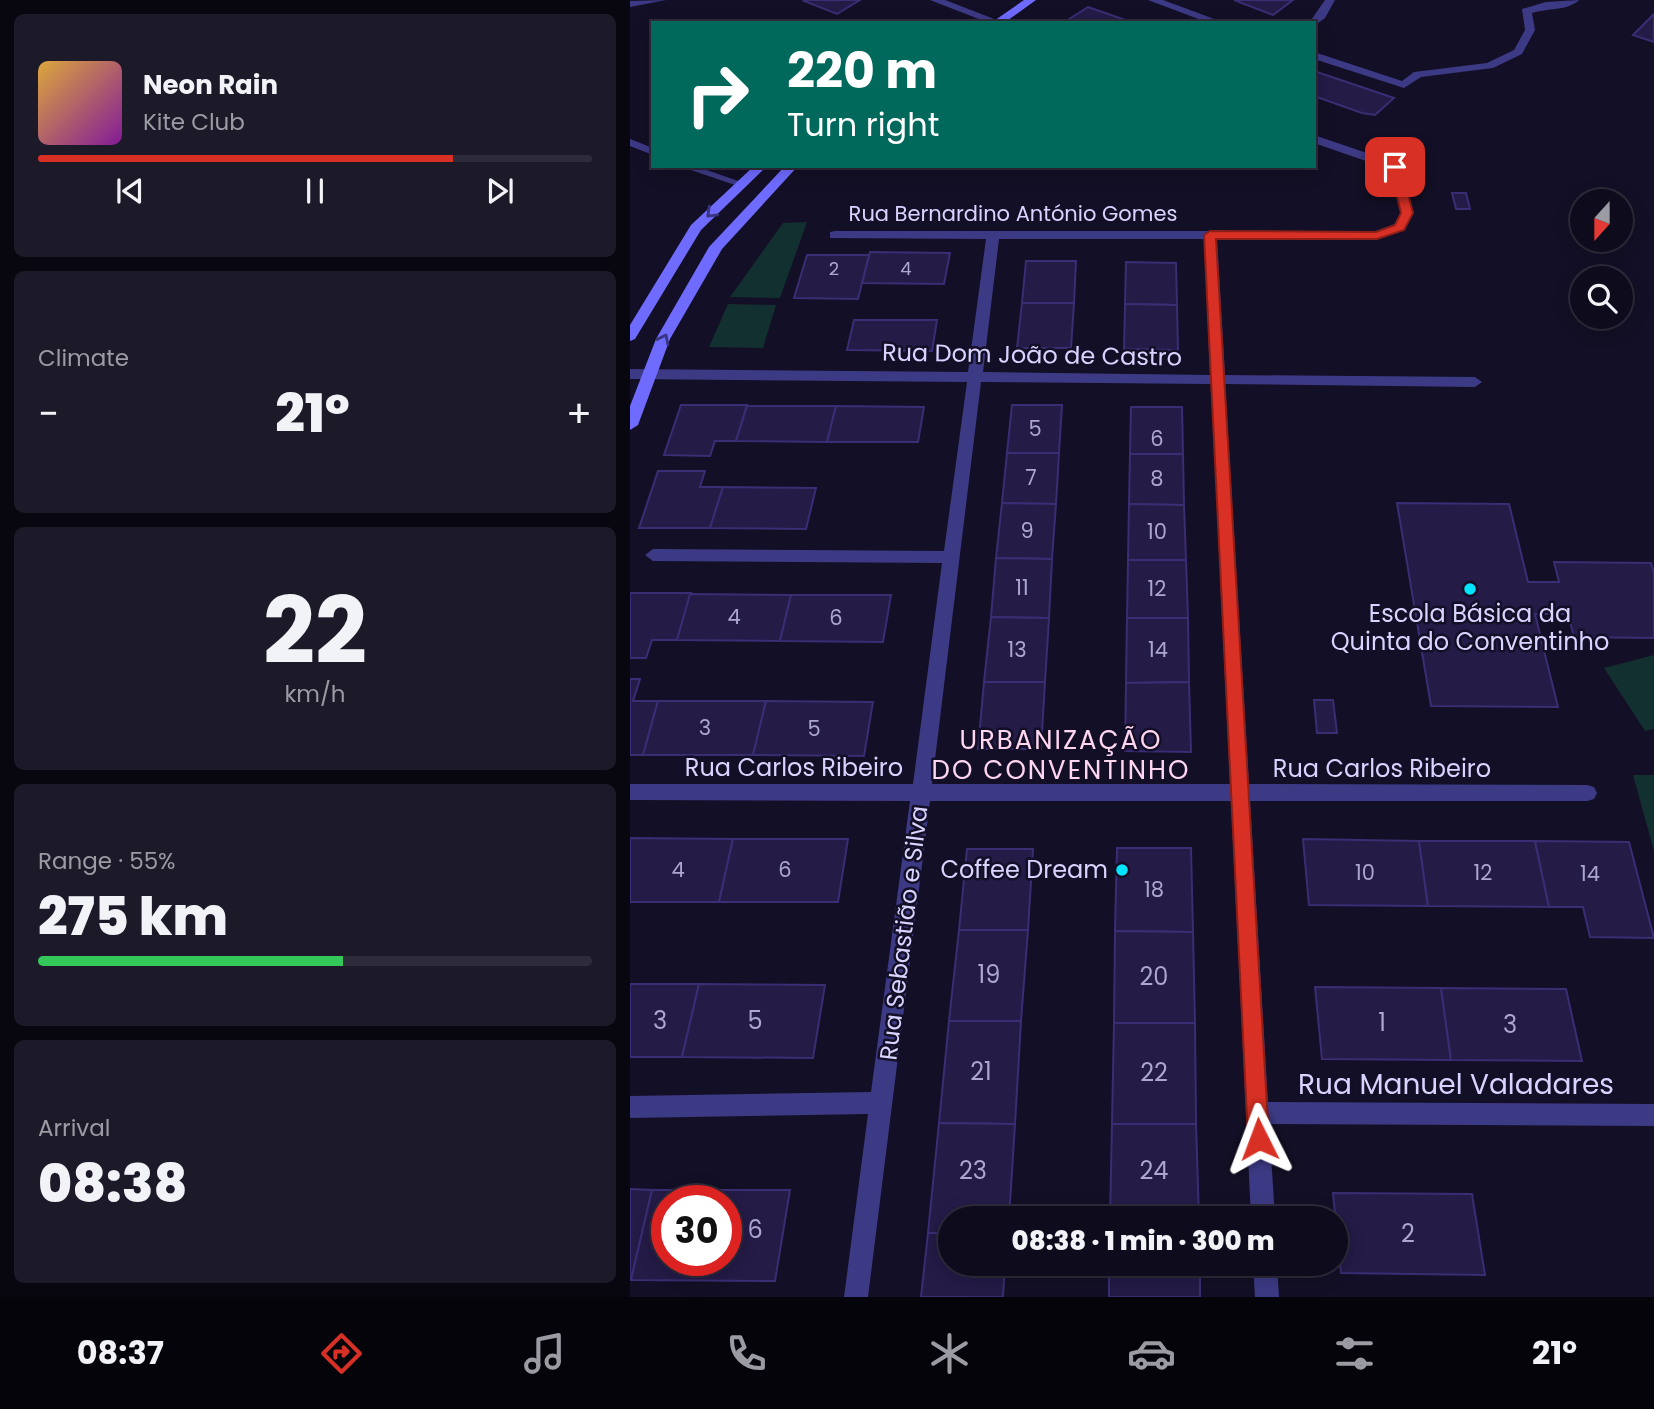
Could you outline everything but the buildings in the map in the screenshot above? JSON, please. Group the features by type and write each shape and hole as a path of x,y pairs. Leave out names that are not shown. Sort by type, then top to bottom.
{"street":[{"path":"630,4 661,0"},
{"path":"935,0 992,21"},
{"path":"1000,21 1031,0"},
{"path":"1153,0 1214,21"},
{"path":"1316,21 1330,0"},
{"path":"1316,56 1404,85 1418,74 1489,66 1518,52 1530,30 1526,11 1516,0"},
{"path":"1526,11 1546,5 1569,4 1574,0"},
{"name":"Rua Bernardino António Gomes","path":"835,235 1377,235 1400,227 1407,213 1395,167 1316,140"},
{"path":"630,336 696,228 759,168"},
{"path":"630,425 663,339 716,247 790,168"},
{"name":"Rua Sebastião e Silva","path":"856,1297 993,235"},
{"path":"1210,235 1262,1206"},
{"name":"Rua Dom João de Castro","path":"630,374 1475,382"},
{"path":"653,555 952,557"},
{"name":"Rua Carlos Ribeiro","path":"630,792 1587,793"},
{"path":"630,1107 882,1102"},
{"name":"Rua Manuel Valadares","path":"1257,1113 1654,1115"},
{"path":"1266,1276 1267,1297"}],"lane":[{"path":"630,142 651,151"},
{"path":"690,168 742,184"}],"green space":[{"path":"807,222 780,298 730,297 783,223"},
{"path":"728,304 776,305 763,348 709,347"},
{"path":"1654,655 1654,729 1645,731 1604,668"},
{"path":"1633,775 1654,775 1654,851"}],"place":[{"name":"Escola Básica da Quinta do Conventinho","path":"1470,589"},
{"name":"Coffee Dream","path":"1122,870"}],"district":[{"name":"URBANIZAÇÃO DO CONVENTINHO","path":"1061,755"}],"route":[{"path":"1259,1139 1210,235 1377,235 1400,227 1407,213 1395,167"}]}
